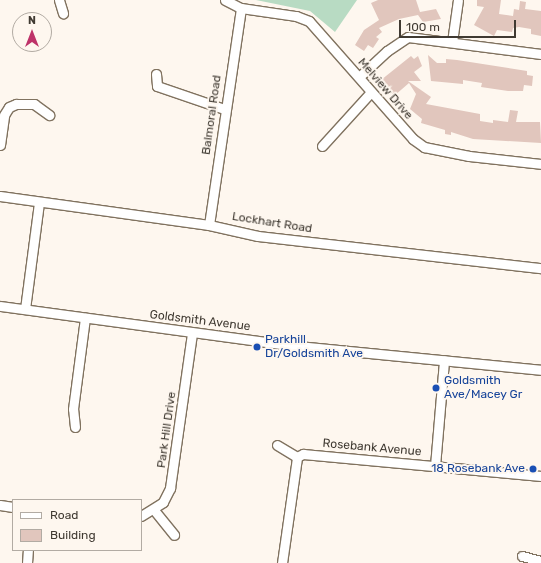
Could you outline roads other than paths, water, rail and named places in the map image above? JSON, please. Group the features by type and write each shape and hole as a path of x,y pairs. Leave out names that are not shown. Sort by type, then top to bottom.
{"street":[{"path":"59,0 62,13"},
{"name":"Melview Drive","path":"225,0 241,8 296,16 309,21 413,139 424,146 469,156 541,164"},
{"path":"452,42 458,0"},
{"name":"Balmoral Road","path":"209,225 224,109 241,8"},
{"path":"359,77 387,51 408,37 541,54"},
{"path":"156,74 157,86 224,109"},
{"path":"322,146 371,92"},
{"path":"0,145 4,115 9,107 16,104 34,104 50,115"},
{"name":"Lockhart Road","path":"0,196 209,225 258,236 541,268"},
{"path":"25,309 39,202"},
{"name":"Goldsmith Avenue","path":"0,306 192,333 541,370"},
{"path":"75,427 73,409 85,318"},
{"name":"Park Hill Drive","path":"142,516 154,510 163,502 173,474 192,333"},
{"path":"435,466 444,360"},
{"path":"277,445 297,457 282,563"},
{"name":"Rosebank Avenue","path":"297,457 303,454 541,476"},
{"path":"0,506 12,507"},
{"path":"154,510 174,535"},
{"path":"27,563 28,551"},
{"path":"522,556 541,561"}],"place":[{"name":"Parkhill Dr/Goldsmith Ave","path":"257,347"},
{"name":"Goldsmith Ave/Macey Gr","path":"436,388"},
{"name":"18 Rosebank Ave","path":"533,469"}]}
